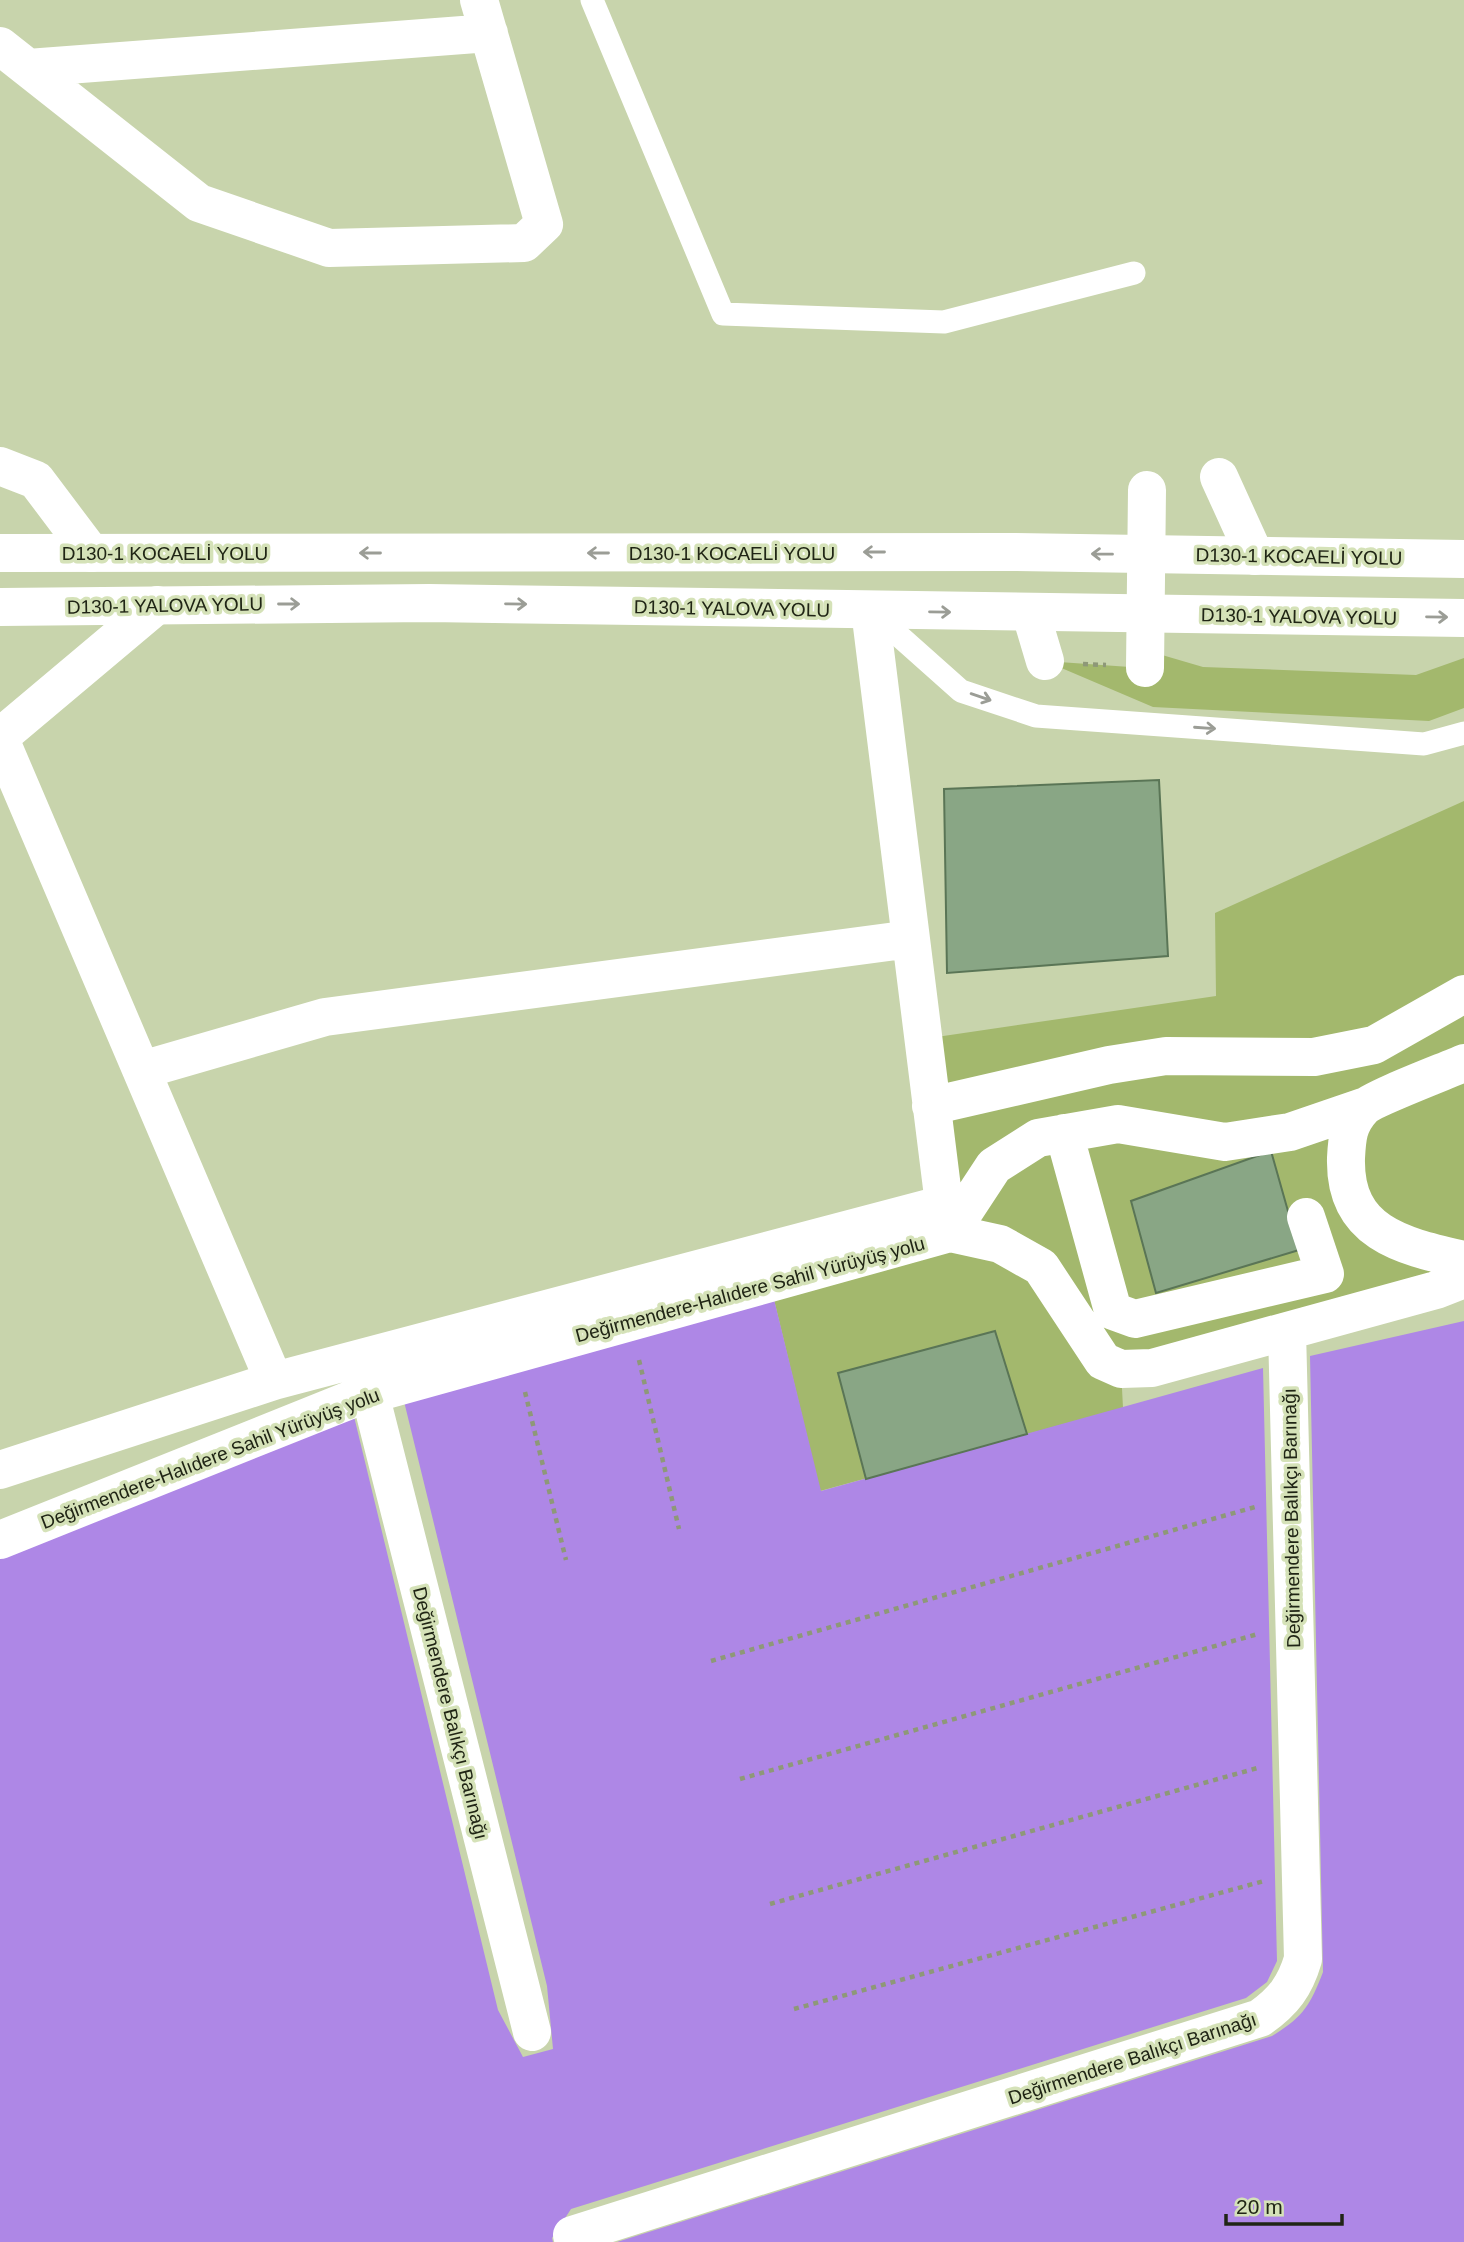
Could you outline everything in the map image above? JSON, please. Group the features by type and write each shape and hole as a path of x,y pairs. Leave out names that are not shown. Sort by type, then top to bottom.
{"main road":[{"path":"484,16 544,224 524,243 329,248 199,203 8,55 484,16"},
{"path":"0,466 36,480 91,554"},
{"path":"1219,477 1255,556"},
{"path":"1145,668 1147,491"},
{"name":"D130-1 KOCAELİ YOLU","path":"0,553 1015,552 1464,559"},
{"name":"D130-1 YALOVA YOLU","path":"0,607 429,603 1031,614 1464,618"},
{"path":"157,605 0,738 274,1381"},
{"path":"0,1470 274,1381 944,1204 870,610"},
{"path":"1031,614 1045,661"},
{"path":"142,1070 325,1017 911,939"},
{"path":"932,1106 1109,1065 1166,1056 1314,1057 1374,1045 1464,994"},
{"path":"950,1233 994,1166 1038,1138 1118,1124 1225,1142 1290,1132 1363,1107 1464,1063"},
{"path":"1363,1107 1347,1131 1346,1177 1353,1204 1376,1230 1406,1246 1464,1260"},
{"path":"1064,1133 1113,1311 1135,1320 1325,1274 1299,1220 1353,1204"},
{"name":"Değirmendere-Halıdere Sahil Yürüyüş yolu","path":"0,1540 370,1394 950,1233 1000,1244 1041,1267 1103,1361 1121,1369 1152,1368 1436,1290 1464,1279"},
{"name":"Değirmendere Balıkçı Barınağı","path":"572,2235 1260,2018 1281,2003 1296,1982 1303,1959 1287,1331"},
{"name":"Değirmendere Balıkçı Barınağı","path":"370,1394 532,2032"}],"lane":[{"path":"592,0 723,314 944,322 1134,273"},
{"path":"870,610 961,691 1035,716 1424,744 1464,743"},
{"path":"1424,744 1464,733"}],"path":[{"path":"1045,661 1145,668"},
{"path":"631,1322 679,1529"},
{"path":"515,1354 566,1560"},
{"name":"Değirmendere Balıkçı Barınağı","path":"711,1661 1266,1504"},
{"name":"Değirmendere Balıkçı Barınağı","path":"740,1779 1269,1631"},
{"path":"769,1904 1272,1763"},
{"path":"794,2009 1275,1878"}],"green space":[{"path":"1145,650 1203,667 1416,675 1464,658 1464,708 1429,721 1153,707 1045,661 1144,668"},
{"path":"1464,801 1464,1279 1121,1369 1123,1408 820,1491 770,1283 950,1233 923,1039 1216,996 1215,913"}],"shaded area":[{"path":"770,1283 821,1491 1263,1368 1277,1961 1267,1982 1246,1998 571,2209 552,2238 553,2242 0,2242 0,1541 350,1400 498,2010 523,2057 553,2049 547,1986 400,1385"},
{"path":"1464,1321 1464,2242 617,2242 1272,2036 1304,2010 1323,1972 1310,1356"}],"building":[{"path":"1159,780 1168,956 947,973 944,789"},
{"path":"1271,1151 1299,1250 1156,1293 1131,1201"},
{"path":"995,1331 1027,1434 866,1479 838,1373"}]}
